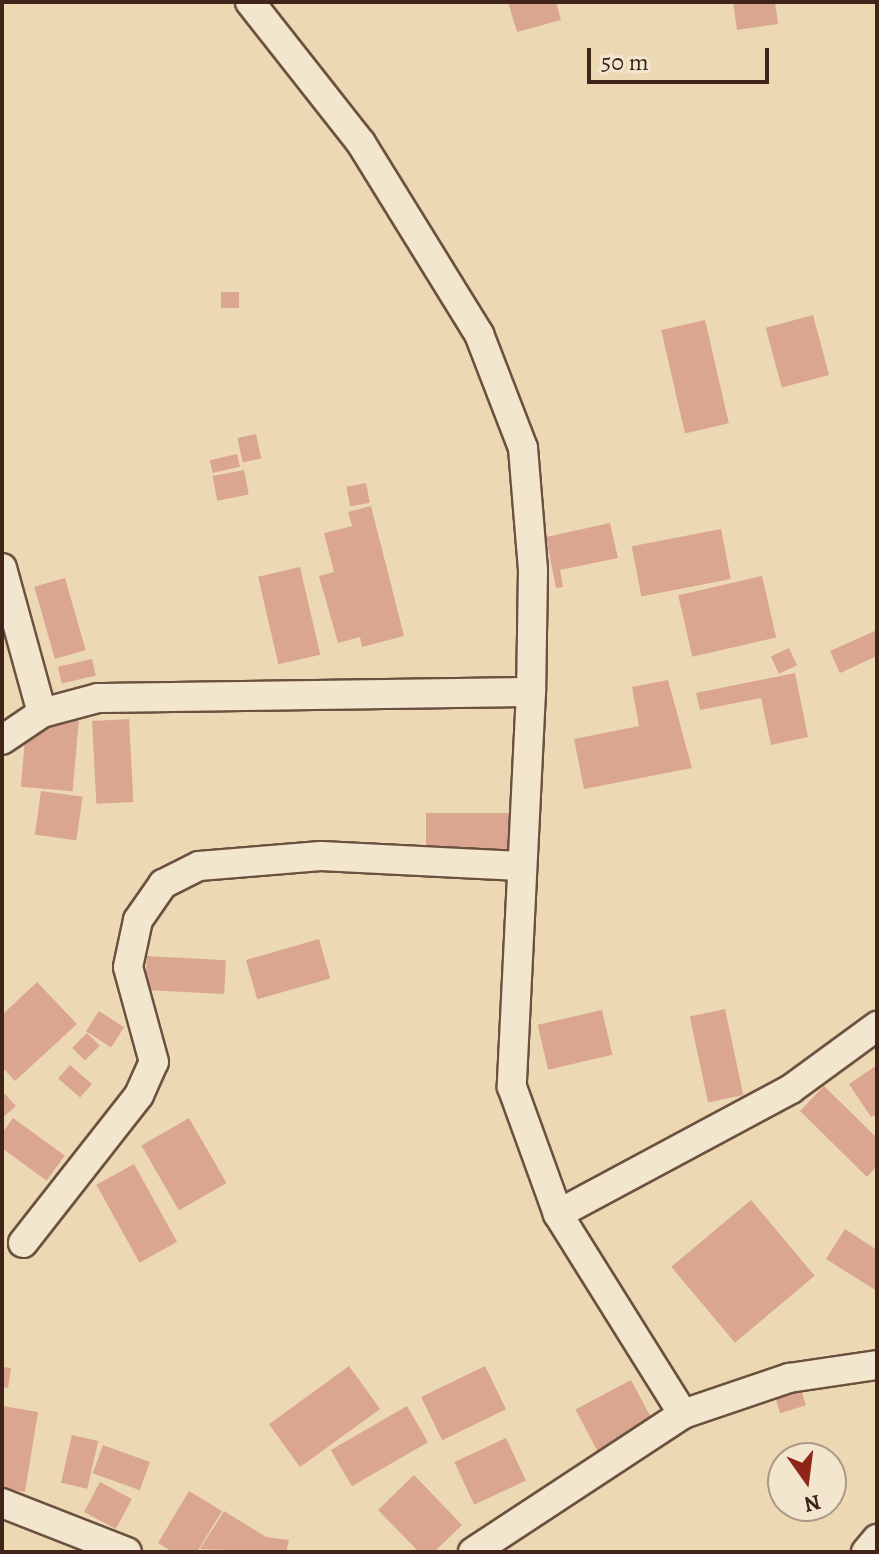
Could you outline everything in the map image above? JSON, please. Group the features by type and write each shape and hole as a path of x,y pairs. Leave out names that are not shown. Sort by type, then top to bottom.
{"street":[{"path":"250,2 361,143 479,334 523,448 533,570 531,692 520,866 512,1087 558,1214 683,1414"},
{"path":"2,568 42,713"},
{"path":"2,740 42,713 98,698 531,692"},
{"path":"23,1243 139,1095 154,1062 128,967 138,920 163,884 199,866 321,856 520,866"},
{"path":"558,1214 791,1089 877,1026"},
{"path":"473,1552 683,1414 789,1378 877,1365"},
{"path":"2,1503 127,1552"},
{"path":"866,1552 877,1539"}],"building":[{"path":"508,2 556,2 561,20 517,32"},
{"path":"733,2 775,2 778,24 737,30"},
{"path":"221,292 239,292 239,308 221,308"},
{"path":"813,315 829,375 782,388 766,328"},
{"path":"705,320 729,423 685,433 661,330"},
{"path":"256,434 261,458 243,462 237,438"},
{"path":"237,454 240,467 213,473 210,460"},
{"path":"244,470 249,495 217,501 213,476"},
{"path":"366,483 370,503 350,506 346,487"},
{"path":"371,506 404,636 362,647 360,637 338,643 319,576 334,572 324,533 352,526 348,512"},
{"path":"610,523 618,558 560,570 563,587 556,588 546,537"},
{"path":"721,529 731,579 641,596 632,546"},
{"path":"300,567 320,655 278,664 258,577"},
{"path":"762,576 776,637 692,657 678,595"},
{"path":"65,578 86,650 55,659 34,587"},
{"path":"877,630 877,656 840,673 830,651"},
{"path":"789,648 797,665 779,674 771,656"},
{"path":"92,659 96,676 62,683 58,667"},
{"path":"795,673 808,737 771,745 761,698 700,710 696,693"},
{"path":"668,680 692,768 584,789 574,739 639,726 632,687"},
{"path":"27,716 79,721 73,791 21,787"},
{"path":"129,719 133,802 96,804 92,721"},
{"path":"41,791 83,797 76,840 35,835"},
{"path":"426,813 512,813 512,850 426,850"},
{"path":"319,939 330,978 257,999 246,960"},
{"path":"147,956 226,960 224,994 145,990"},
{"path":"37,982 77,1024 15,1081 2,1067 2,1015"},
{"path":"725,1009 743,1095 708,1103 690,1016"},
{"path":"602,1010 612,1055 548,1070 538,1025"},
{"path":"99,1011 124,1027 111,1047 86,1031"},
{"path":"87,1033 100,1046 85,1061 72,1048"},
{"path":"70,1065 92,1084 80,1098 58,1079"},
{"path":"877,1065 877,1114 871,1117 849,1084"},
{"path":"824,1086 877,1138 877,1166 867,1177 800,1111"},
{"path":"2,1091 16,1106 2,1118"},
{"path":"13,1118 65,1156 47,1181 2,1148 2,1133"},
{"path":"189,1118 226,1183 179,1210 141,1146"},
{"path":"134,1164 177,1242 140,1263 96,1185"},
{"path":"751,1200 815,1276 735,1343 671,1267"},
{"path":"845,1229 877,1250 877,1291 826,1259"},
{"path":"349,1366 380,1409 300,1467 269,1424"},
{"path":"485,1366 506,1409 442,1440 421,1397"},
{"path":"2,1367 11,1368 8,1388 2,1387"},
{"path":"631,1380 654,1423 598,1453 575,1410"},
{"path":"801,1389 806,1405 780,1413 775,1397"},
{"path":"3,1406 38,1412 25,1492 2,1488"},
{"path":"407,1406 428,1442 352,1486 331,1450"},
{"path":"72,1435 98,1441 87,1489 61,1483"},
{"path":"506,1438 526,1481 474,1505 454,1462"},
{"path":"103,1445 150,1462 140,1490 93,1473"},
{"path":"414,1475 462,1525 434,1552 419,1552 378,1510"},
{"path":"100,1482 132,1499 116,1529 84,1512"},
{"path":"189,1491 222,1511 197,1552 173,1552 158,1543"},
{"path":"224,1511 266,1537 289,1540 286,1552 200,1549"}]}
